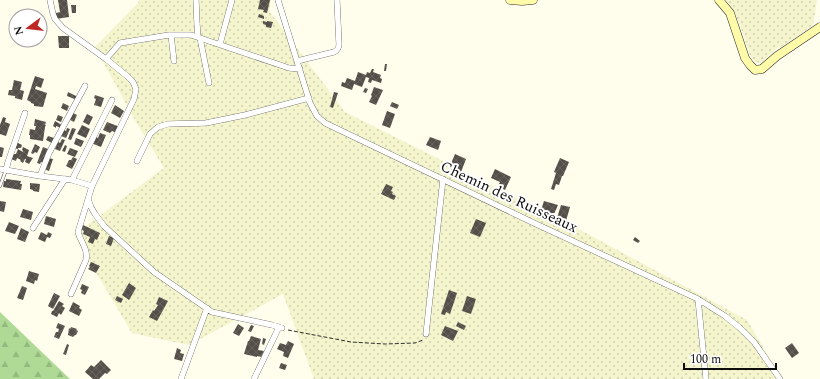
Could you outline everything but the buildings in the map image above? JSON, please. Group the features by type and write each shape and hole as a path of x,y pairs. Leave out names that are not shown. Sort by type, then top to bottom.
{"main road":[{"path":"510,0 533,0"},
{"path":"719,0 730,13 745,58 755,70 762,69 777,56 820,28"}],"street":[{"path":"50,0 53,14 57,22 127,76 133,82 136,89 134,99 92,186 78,232 86,249 87,255 71,294"},
{"path":"196,0 196,24 209,83"},
{"path":"220,44 232,0"},
{"name":"Chemin des Ruisseaux","path":"278,0 310,103 317,116 325,122 443,179 698,300 725,316 740,328 754,342 780,379"},
{"path":"297,61 338,50 337,0"},
{"path":"106,59 120,43 171,35 191,35 289,68 300,69"},
{"path":"171,35 174,61"},
{"path":"40,176 49,153 85,86"},
{"path":"137,161 150,134 158,127 168,124 206,123 309,98"},
{"path":"72,180 112,100"},
{"path":"25,113 3,170 72,180 92,186"},
{"path":"34,228 65,179"},
{"path":"426,334 443,179"},
{"path":"88,199 95,214 104,226 154,272 212,312 280,328 254,379"},
{"path":"698,300 706,379"},
{"path":"181,379 207,308"}],"lane":[{"path":"0,186 3,170"}],"path":[{"path":"280,328 351,342 385,344 416,343 422,340 426,334"}],"green space":[{"path":"139,0 271,0 269,11 345,112 571,225 747,320 782,379 314,379 283,294 189,345 132,333 74,235 164,168 136,122 95,47 138,3"},
{"path":"725,0 817,0 813,25 776,49 761,63 755,62 750,55 739,22 732,7"},
{"path":"0,312 70,379 0,379"}]}
